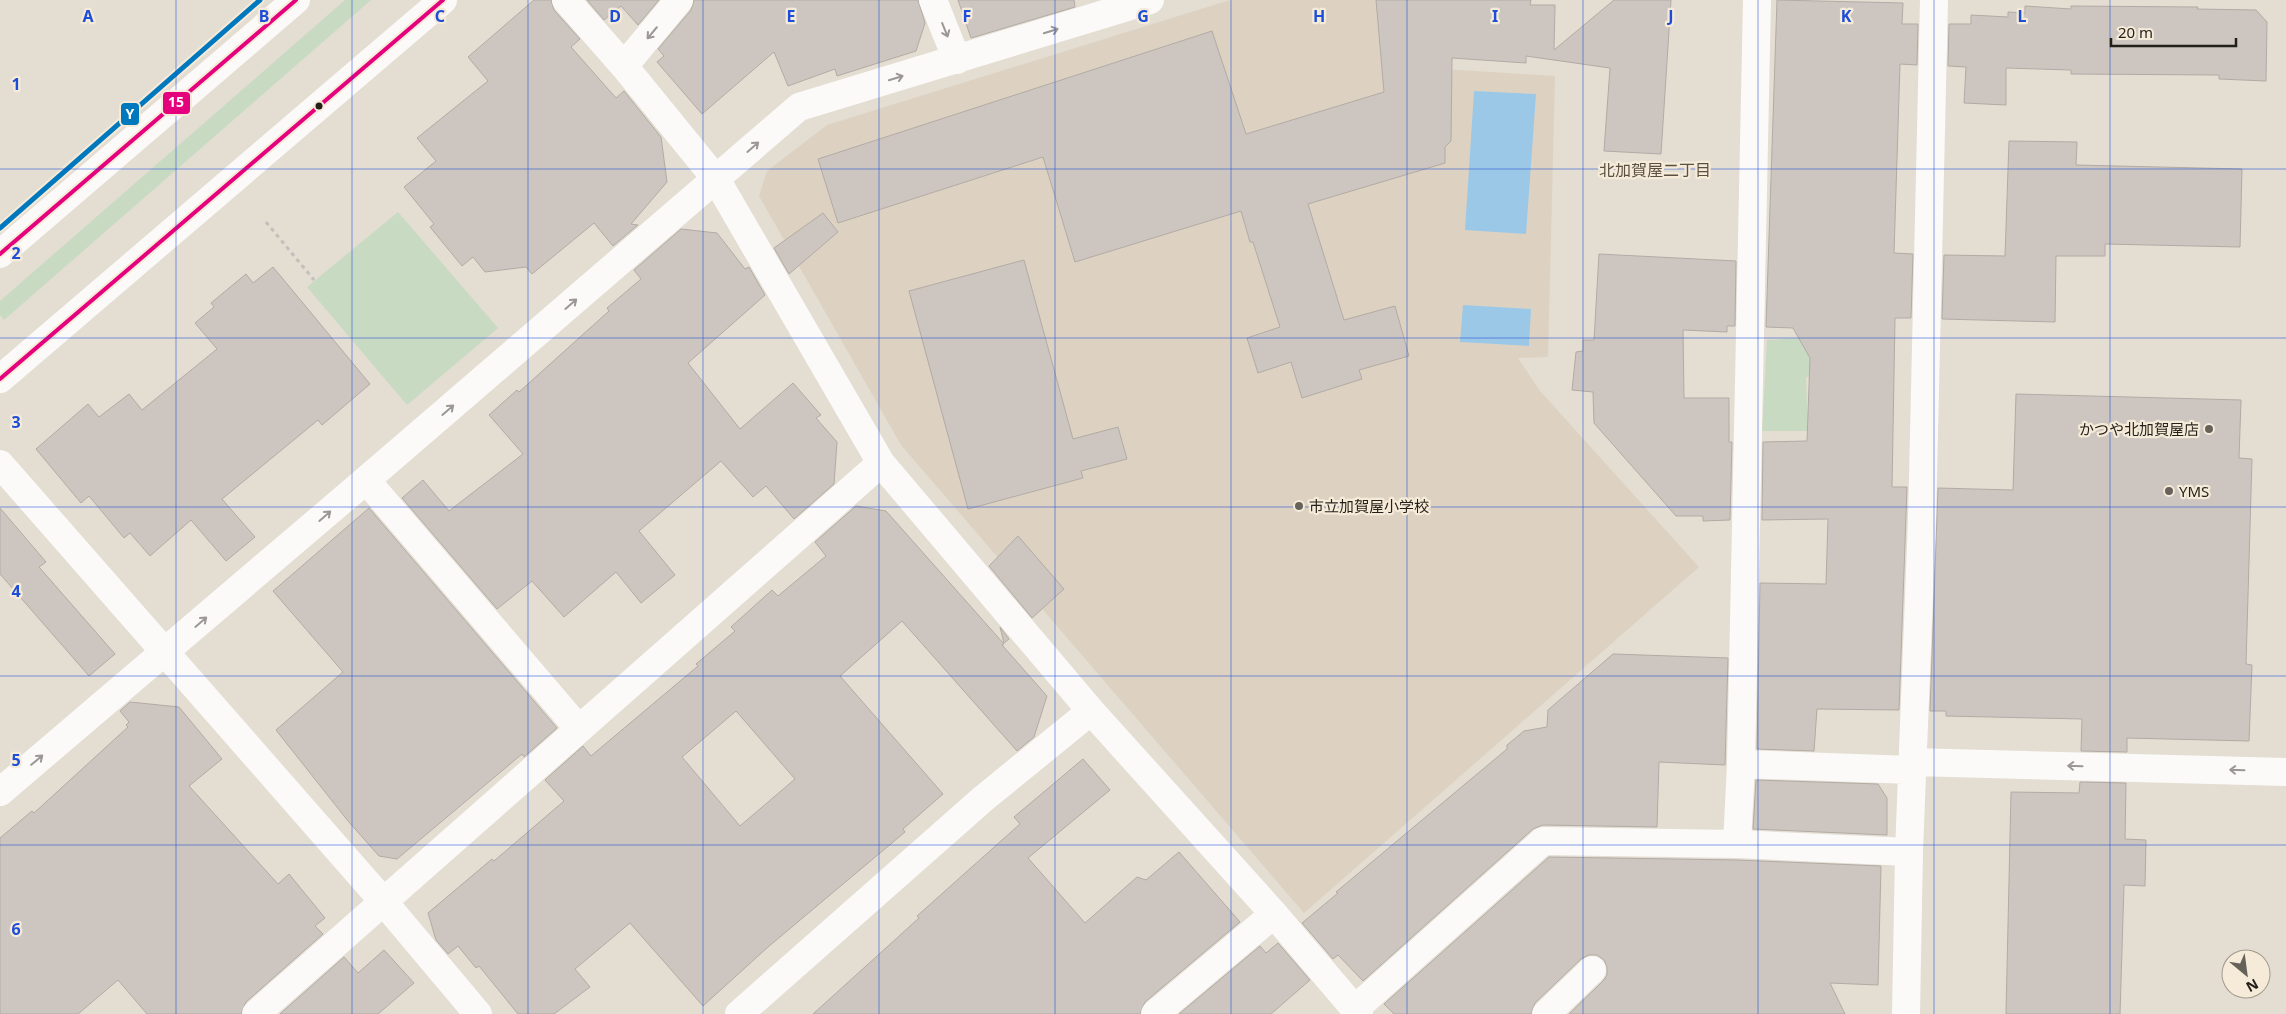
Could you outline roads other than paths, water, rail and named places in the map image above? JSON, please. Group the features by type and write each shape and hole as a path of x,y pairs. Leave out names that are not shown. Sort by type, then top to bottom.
{"street":[{"path":"0,254 296,0"},
{"path":"0,379 442,0"},
{"path":"566,0 624,66 716,179 881,463 1091,711 1274,914 1357,1011 1543,841 1737,844 1908,852"},
{"path":"624,66 679,0"},
{"path":"933,0 957,60"},
{"path":"0,792 799,107 1150,0"},
{"path":"1737,844 1741,764 1757,0"},
{"path":"1906,1014 1908,852 1922,520 1934,0"},
{"path":"256,1014 881,463"},
{"path":"0,464 164,653 384,901 478,1014"},
{"path":"366,480 579,729"},
{"path":"738,1014 984,798 1091,711"},
{"path":"1741,764 2286,772"},
{"path":"1155,1014 1274,914"},
{"path":"1546,1014 1592,970"}],"water":[{"path":"1474,91 1536,94 1526,234 1465,230"},
{"path":"1463,305 1531,309 1529,346 1460,342"}],"place":[{"name":"かつや北加賀屋店","path":"2209,429"},
{"name":"YMS","path":"2169,491"},
{"name":"市立加賀屋小学校","path":"1299,506"}],"district":[{"name":"北加賀屋二丁目","path":"1655,170"}]}
